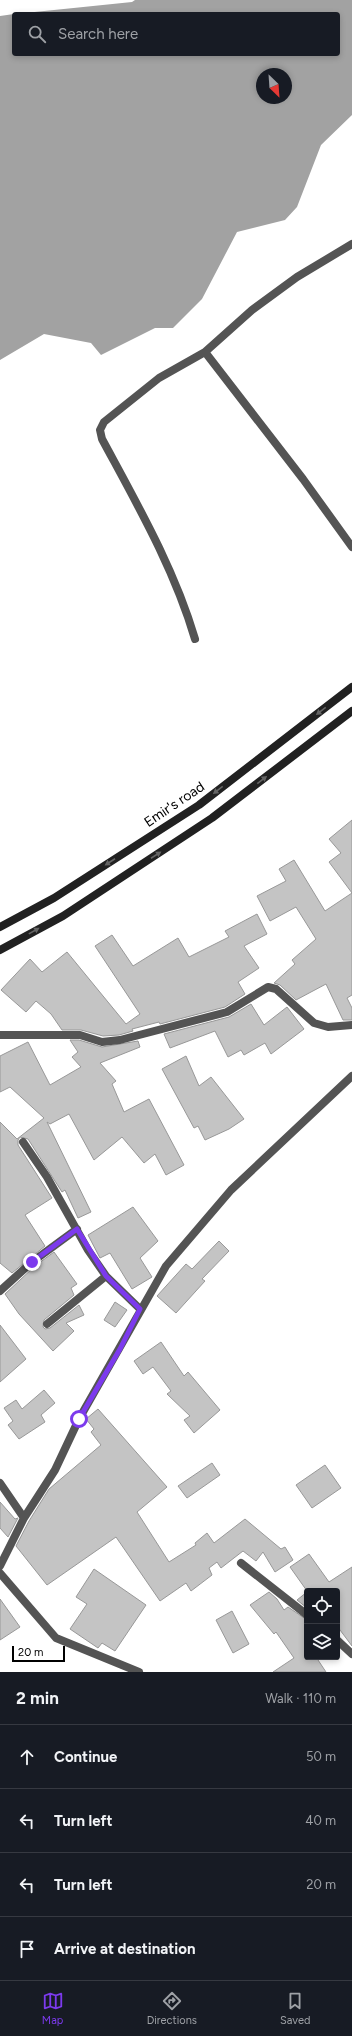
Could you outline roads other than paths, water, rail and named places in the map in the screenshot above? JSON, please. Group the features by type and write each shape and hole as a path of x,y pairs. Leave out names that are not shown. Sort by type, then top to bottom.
{"main road":[{"name":"Emir's road","path":"0,927 54,898 199,805 352,687"},
{"path":"0,950 63,916 212,818 352,711"}],"street":[{"path":"195,639 186,606 164,556 102,439 100,430 104,422 159,378 204,352 252,310 297,277 352,244"},
{"path":"204,352 303,479 352,547"},
{"path":"0,1035 80,1035 102,1042 120,1040 228,1012 268,987 276,989 314,1023 328,1027 352,1025"},
{"path":"0,1566 24,1518 55,1470 79,1419 120,1349 140,1309 166,1266 231,1190 352,1076"},
{"path":"23,1142 47,1177 106,1276 140,1309"},
{"path":"0,1291 32,1262 77,1229"},
{"path":"47,1324 106,1276"},
{"path":"0,1483 24,1518"},
{"path":"240,1563 304,1613"},
{"path":"0,1574 56,1638 139,1672"},
{"path":"340,1643 352,1654"}]}
